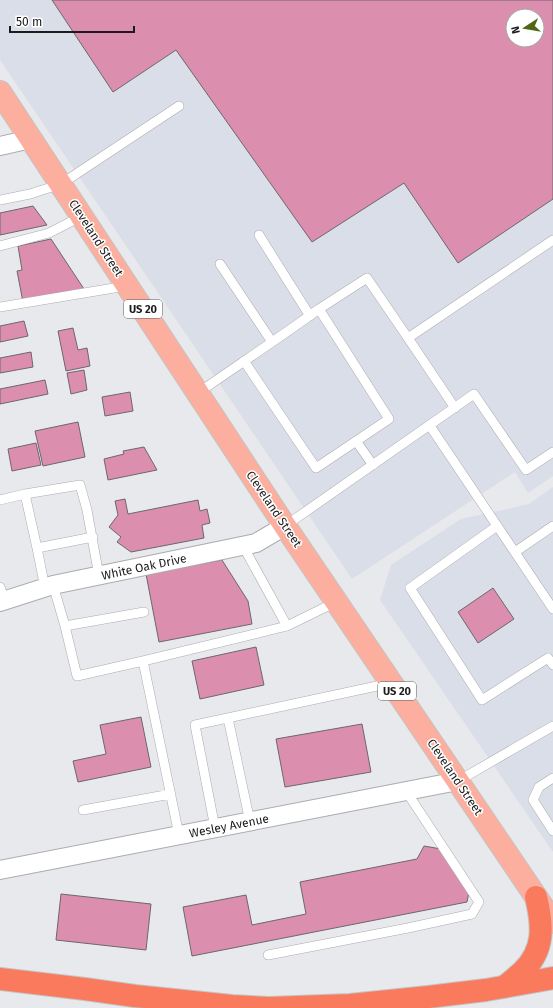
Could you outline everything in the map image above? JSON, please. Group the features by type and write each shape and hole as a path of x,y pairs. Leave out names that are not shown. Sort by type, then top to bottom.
{"highway":[{"path":"505,986 522,972 530,963 540,942 540,917 536,897"},
{"path":"0,980 135,996 232,1006 269,1008 358,1004 428,997 553,978"}],"main road":[{"name":"Cleveland Street","path":"0,92 285,526 553,922"}],"street":[{"path":"0,146 32,139"},
{"name":"White Oak Drive","path":"2,596 256,543 285,526"},
{"name":"Wesley Avenue","path":"0,870 458,781"}],"lane":[{"path":"0,200 30,194 61,184 179,106"},
{"path":"0,246 49,233 82,216"},
{"path":"259,235 310,316"},
{"path":"408,338 553,240"},
{"path":"220,264 272,342"},
{"path":"198,393 319,309 367,278 455,408"},
{"path":"0,307 128,286"},
{"path":"244,361 316,468 390,419 319,309"},
{"path":"285,526 474,394 526,470 553,452"},
{"path":"430,426 553,609"},
{"path":"356,441 373,465"},
{"path":"0,500 80,485 93,538 99,576"},
{"path":"26,494 37,548 49,587 65,626 77,676 287,626 336,602"},
{"path":"497,526 410,588 482,700 548,658 553,665"},
{"path":"515,552 553,526"},
{"path":"37,548 93,538"},
{"path":"243,546 287,626"},
{"path":"65,626 144,612"},
{"path":"143,661 180,835"},
{"path":"215,828 194,725 391,683"},
{"path":"228,718 250,822"},
{"path":"458,781 553,726"},
{"path":"553,778 538,787 533,800 553,831"},
{"path":"268,955 472,914 479,902 406,791"},
{"path":"82,810 171,794"}],"shaded area":[{"path":"0,0 553,0 553,476 528,493 515,472 352,579 0,60"},
{"path":"553,487 553,852 380,600 391,565 461,519 529,504"}],"building":[{"path":"52,0 553,0 553,199 458,263 404,183 312,242 176,50 113,92"},
{"path":"33,206 47,225 0,235 0,213"},
{"path":"51,239 84,289 23,302 17,271 22,270 18,246"},
{"path":"24,321 28,336 0,342 0,326"},
{"path":"73,328 78,350 87,348 90,366 66,371 58,331"},
{"path":"31,352 33,367 0,373 0,358"},
{"path":"84,370 87,390 71,394 67,373"},
{"path":"45,380 48,394 0,404 0,389"},
{"path":"130,392 133,411 105,416 102,397"},
{"path":"78,422 85,457 43,466 35,431"},
{"path":"36,443 41,465 12,471 8,449"},
{"path":"144,447 157,470 108,480 104,459 124,454 123,451"},
{"path":"125,499 128,514 198,500 200,511 207,509 210,523 202,525 204,538 131,552 117,542 121,537 109,527 118,515 115,501"},
{"path":"222,560 248,601 252,624 159,642 146,574"},
{"path":"493,588 514,619 478,643 458,612"},
{"path":"256,647 264,685 200,699 192,661"},
{"path":"141,717 151,767 78,782 73,761 106,754 100,725"},
{"path":"362,724 371,772 285,787 276,739"},
{"path":"424,846 441,849 469,892 467,902 192,956 183,907 246,895 252,925 306,914 300,882 417,859"},
{"path":"61,894 151,904 146,950 56,940"}]}
